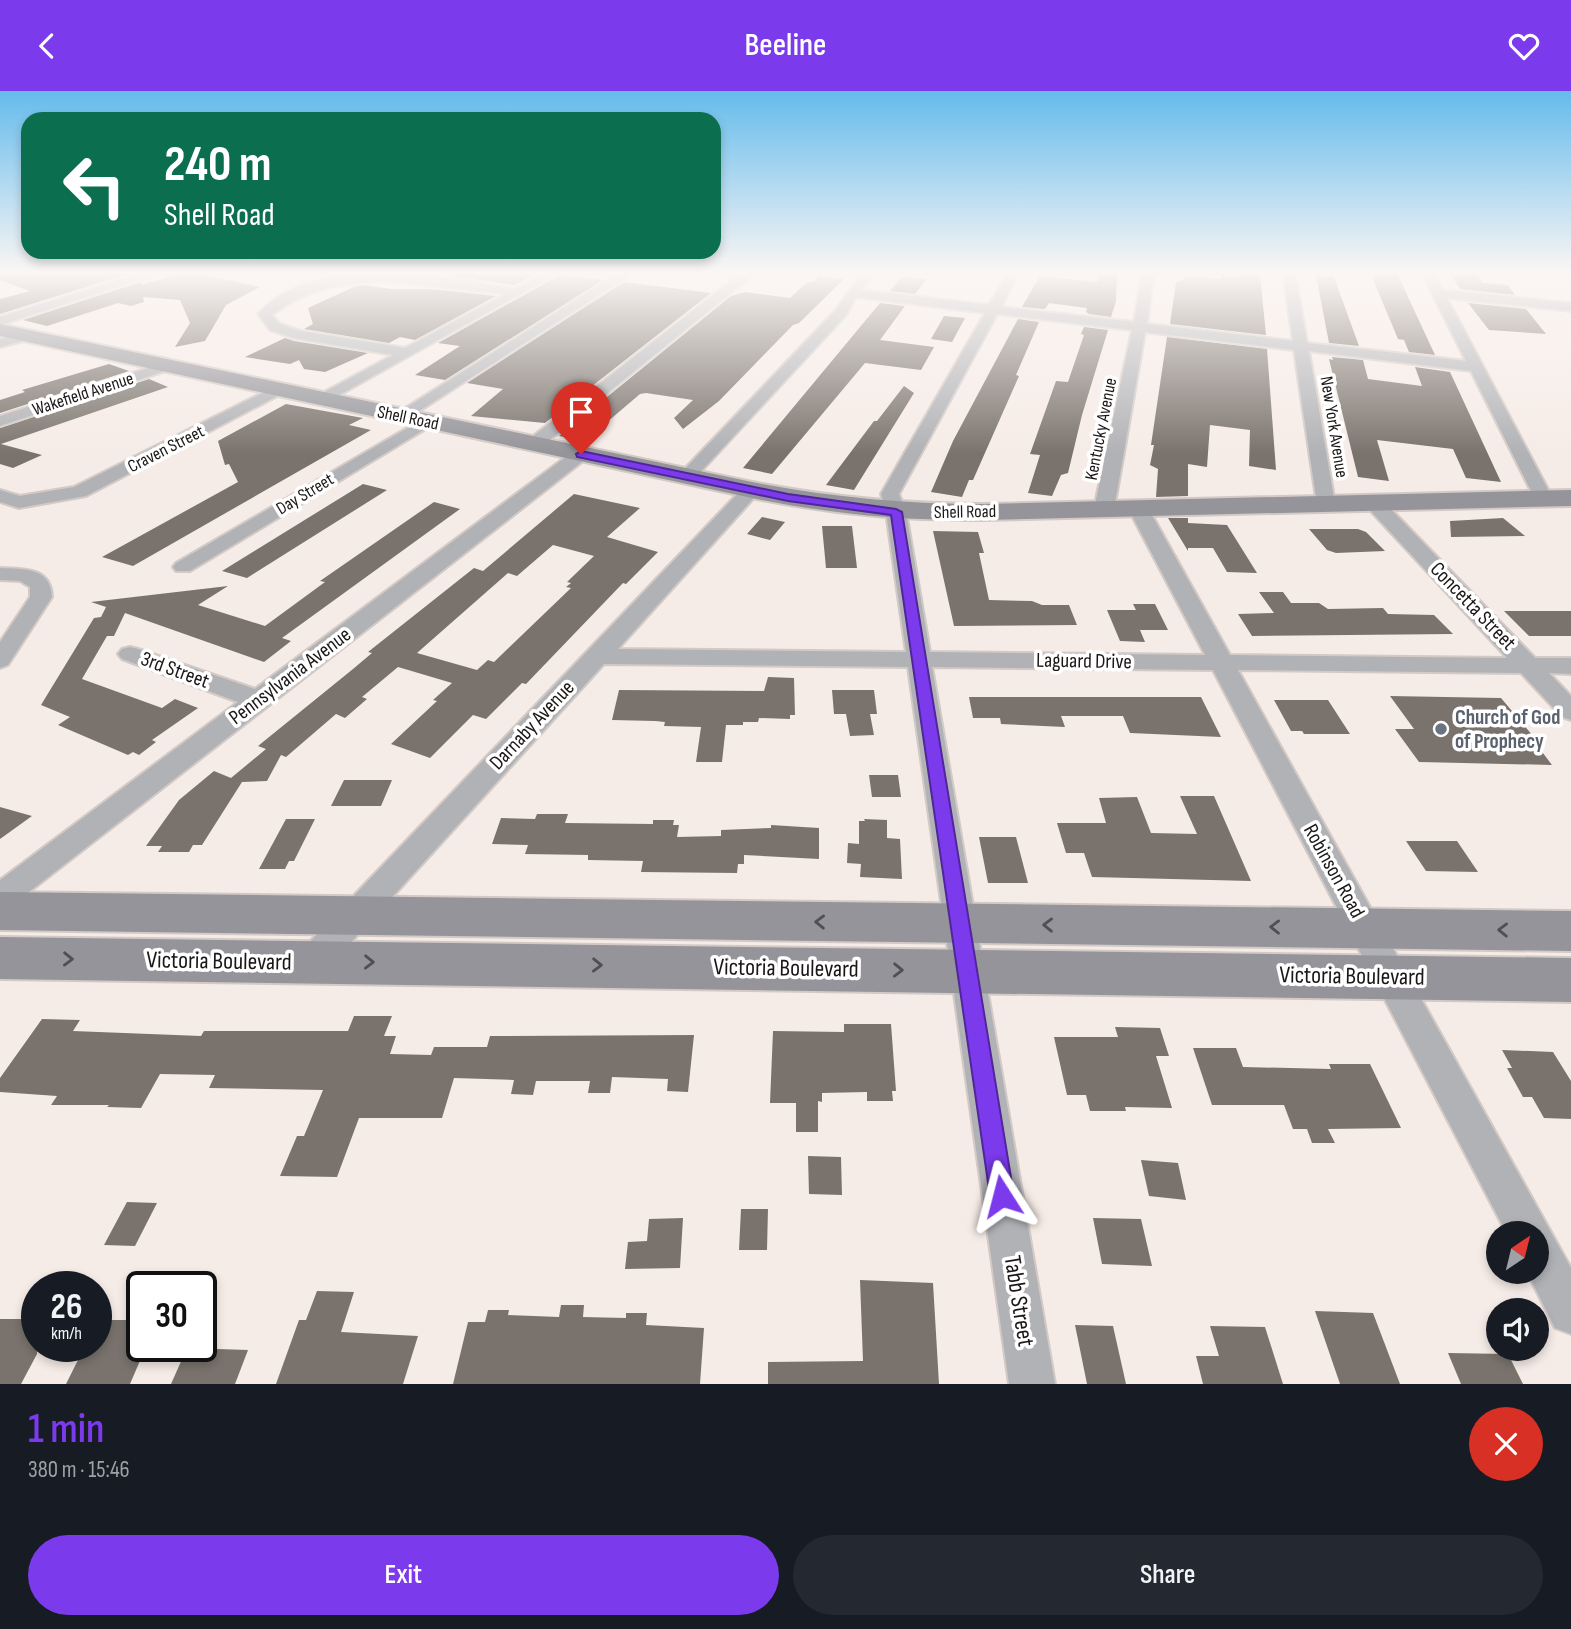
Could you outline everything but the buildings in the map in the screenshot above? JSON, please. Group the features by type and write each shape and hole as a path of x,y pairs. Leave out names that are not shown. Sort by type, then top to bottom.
{"street":[{"name":"Shell Road","path":"17,333 825,505 896,512 1571,498"},
{"path":"294,333 408,353"},
{"path":"323,400 444,333"},
{"name":"Day Street","path":"183,567 414,419 539,333"},
{"path":"534,444 673,333"},
{"path":"687,476 821,333"},
{"name":"Tabb Street","path":"981,333 894,484 891,501 896,512 1032,1384"},
{"name":"Kentucky Avenue","path":"1104,509 1140,333"},
{"path":"1192,333 1476,367"},
{"name":"New York Avenue","path":"1300,333 1326,504"},
{"path":"1459,333 1544,499"},
{"path":"0,343 26,335"},
{"name":"Wakefield Avenue","path":"0,421 166,366"},
{"name":"Craven Street","path":"51,498 79,492 138,464 278,390"},
{"name":"Pennsylvania Avenue","path":"0,897 581,454"},
{"name":"Darnaby Avenue","path":"313,961 752,491"},
{"path":"0,496 19,502 51,498"},
{"name":"Concetta Street","path":"1374,503 1571,711"},
{"name":"Robinson Road","path":"1138,508 1523,1221"},
{"path":"0,574 24,575 41,584 41,597 0,660"},
{"name":"3rd Street","path":"130,654 259,700"},
{"name":"Laguard Drive","path":"597,656 1571,666"},
{"path":"0,911 1571,932"},
{"name":"Victoria Boulevard","path":"0,958 1571,980"},
{"path":"1549,1271 1571,1312"}],"place":[{"name":"Church of God of Prophecy","path":"1441,729"}],"route":[{"path":"581,454 825,505 896,512 1002,1196"}]}
